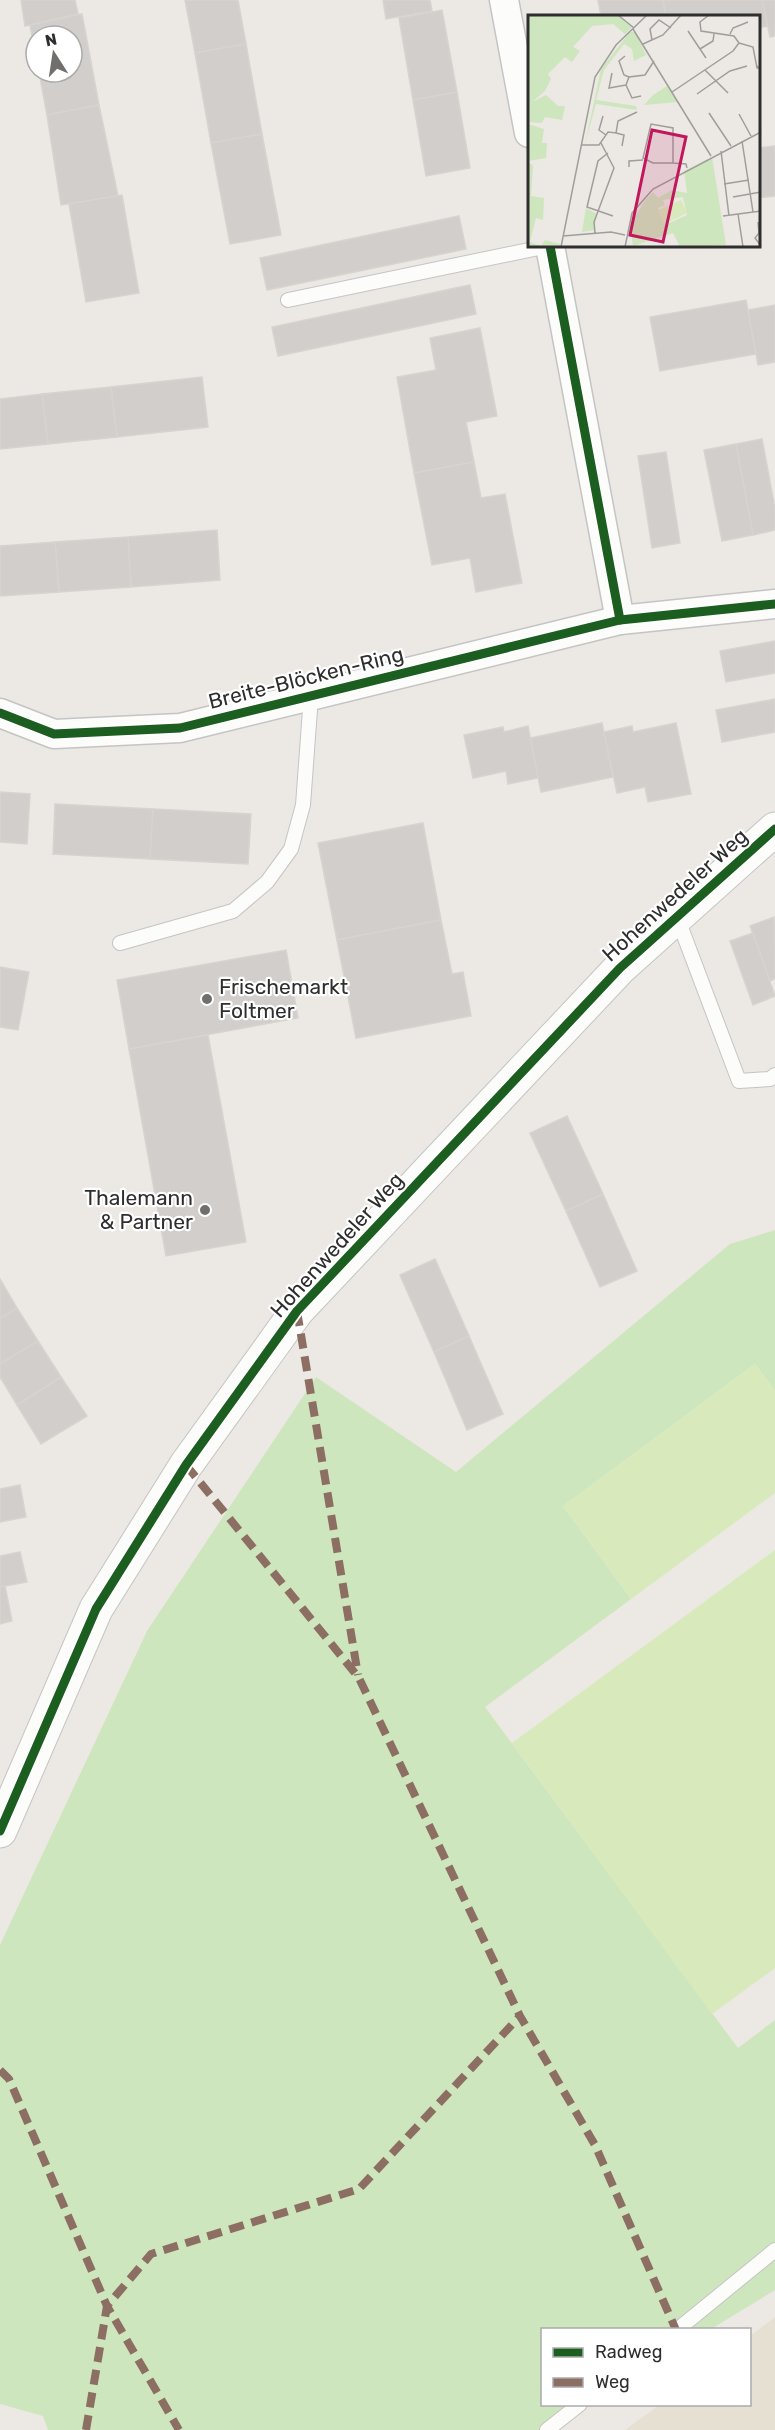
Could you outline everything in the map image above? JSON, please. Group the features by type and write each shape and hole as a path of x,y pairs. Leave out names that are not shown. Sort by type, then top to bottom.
{"street":[{"path":"504,0 528,128"},
{"path":"549,248 620,620"},
{"name":"Breite-Blöcken-Ring","path":"0,713 54,734 180,728 620,620 775,604"},
{"name":"Hohenwedeler Weg","path":"0,1831 96,1609 186,1464 297,1311 620,968 676,915 775,829"}],"lane":[{"path":"288,300 539,248"},
{"path":"120,943 233,911 267,882 291,849 303,805 311,696"},
{"path":"676,915 739,1081 770,1079 775,1075"},
{"path":"679,2328 775,2250"},
{"path":"547,2430 577,2406"}],"shaded area":[{"path":"775,2317 775,2430 625,2430 658,2406 751,2406 751,2335"}],"green space":[{"path":"775,1230 775,1391 755,1364 563,1506 631,1599 485,1707 738,2048 775,2020 775,2290 713,2328 541,2328 541,2406 588,2406 549,2430 48,2430 43,2416 0,2404 0,1945 147,1631 316,1377 456,1472 730,1244"},
{"path":"755,1364 775,1391 775,1493 631,1599 563,1506"},
{"path":"775,1550 775,1968 712,2014 512,1743"}],"building":[{"path":"21,0 75,0 78,14 25,24"},
{"path":"185,0 238,0 246,44 195,53"},
{"path":"383,0 430,0 432,11 386,19"},
{"path":"598,0 663,0 666,15 601,15"},
{"path":"663,0 762,0 768,26 760,28 760,15 666,15"},
{"path":"762,0 775,0 775,36 770,37"},
{"path":"442,10 457,92 413,100 399,18"},
{"path":"82,14 84,24 35,24"},
{"path":"84,25 99,105 47,115 41,84 84,84"},
{"path":"246,44 262,134 211,143 195,53"},
{"path":"457,92 470,168 426,176 413,100"},
{"path":"99,105 118,196 61,205 47,115"},
{"path":"262,134 281,235 230,244 211,143"},
{"path":"775,146 775,196 760,198 760,148"},
{"path":"122,195 139,293 86,302 69,204"},
{"path":"459,216 466,249 267,290 260,258"},
{"path":"470,285 476,314 278,356 272,327"},
{"path":"746,300 756,354 660,371 650,317"},
{"path":"775,305 775,362 758,365 748,310"},
{"path":"480,328 497,416 466,422 474,462 414,473 397,377 436,370 430,338"},
{"path":"202,377 208,427 117,437 111,387"},
{"path":"111,387 117,437 48,444 42,394"},
{"path":"42,394 48,444 0,449 0,399"},
{"path":"762,439 775,508 775,530 753,535 736,444"},
{"path":"736,444 753,535 722,541 704,450"},
{"path":"666,452 680,543 652,548 638,456"},
{"path":"474,462 481,498 505,494 522,583 476,592 470,558 432,565 414,473"},
{"path":"217,530 220,580 131,587 128,537"},
{"path":"128,537 131,587 59,592 55,542"},
{"path":"55,542 59,592 0,596 0,546"},
{"path":"775,641 775,673 726,682 720,651"},
{"path":"775,699 775,732 722,742 716,710"},
{"path":"602,723 613,777 541,792 530,738"},
{"path":"676,723 691,794 648,802 645,787 617,793 604,732 632,726 633,732"},
{"path":"528,726 538,778 508,784 506,771 473,778 464,735 503,727 504,732"},
{"path":"0,792 30,794 27,844 0,842"},
{"path":"55,804 153,809 150,859 53,854"},
{"path":"153,809 251,814 248,864 150,859"},
{"path":"423,823 441,920 337,940 318,843"},
{"path":"774,917 775,979 770,981 750,926"},
{"path":"441,920 452,974 463,972 471,1016 356,1038 337,940"},
{"path":"753,933 775,996 753,1005 730,941"},
{"name":"Frischemarkt Foltmer","path":"286,950 298,1018 129,1049 117,980"},
{"path":"0,967 29,972 18,1030 0,1027"},
{"path":"208,1035 246,1242 166,1256 129,1049"},
{"path":"567,1116 603,1194 566,1211 530,1133"},
{"path":"603,1194 637,1271 600,1287 566,1211"},
{"path":"435,1259 469,1336 434,1352 400,1275"},
{"path":"0,1279 17,1308 0,1319"},
{"path":"17,1308 38,1341 0,1364 0,1319"},
{"path":"469,1336 503,1414 467,1430 434,1352"},
{"path":"38,1341 61,1377 17,1405 0,1377 0,1364"},
{"path":"61,1377 87,1416 41,1444 17,1405"},
{"path":"20,1485 26,1517 0,1522 0,1489"},
{"path":"20,1552 27,1582 0,1587 0,1556"},
{"path":"5,1586 12,1621 0,1624 0,1587"}],"marked path":[{"path":"297,1311 358,1675"},
{"path":"186,1465 359,1678 520,2016 595,2145 675,2328"},
{"path":"86,2430 107,2306 151,2254 359,2189 520,2016"},
{"path":"0,2070 9,2079 107,2306 179,2430"}],"cycle path":[{"path":"550,248 620,620"},
{"path":"0,713 54,734 180,728 620,620 775,604"},
{"path":"0,1831 96,1609 186,1465 297,1311 620,968 775,829"}],"place":[{"name":"Frischemarkt Foltmer","path":"207,999"},
{"name":"Thalemann & Partner","path":"205,1210"}]}
